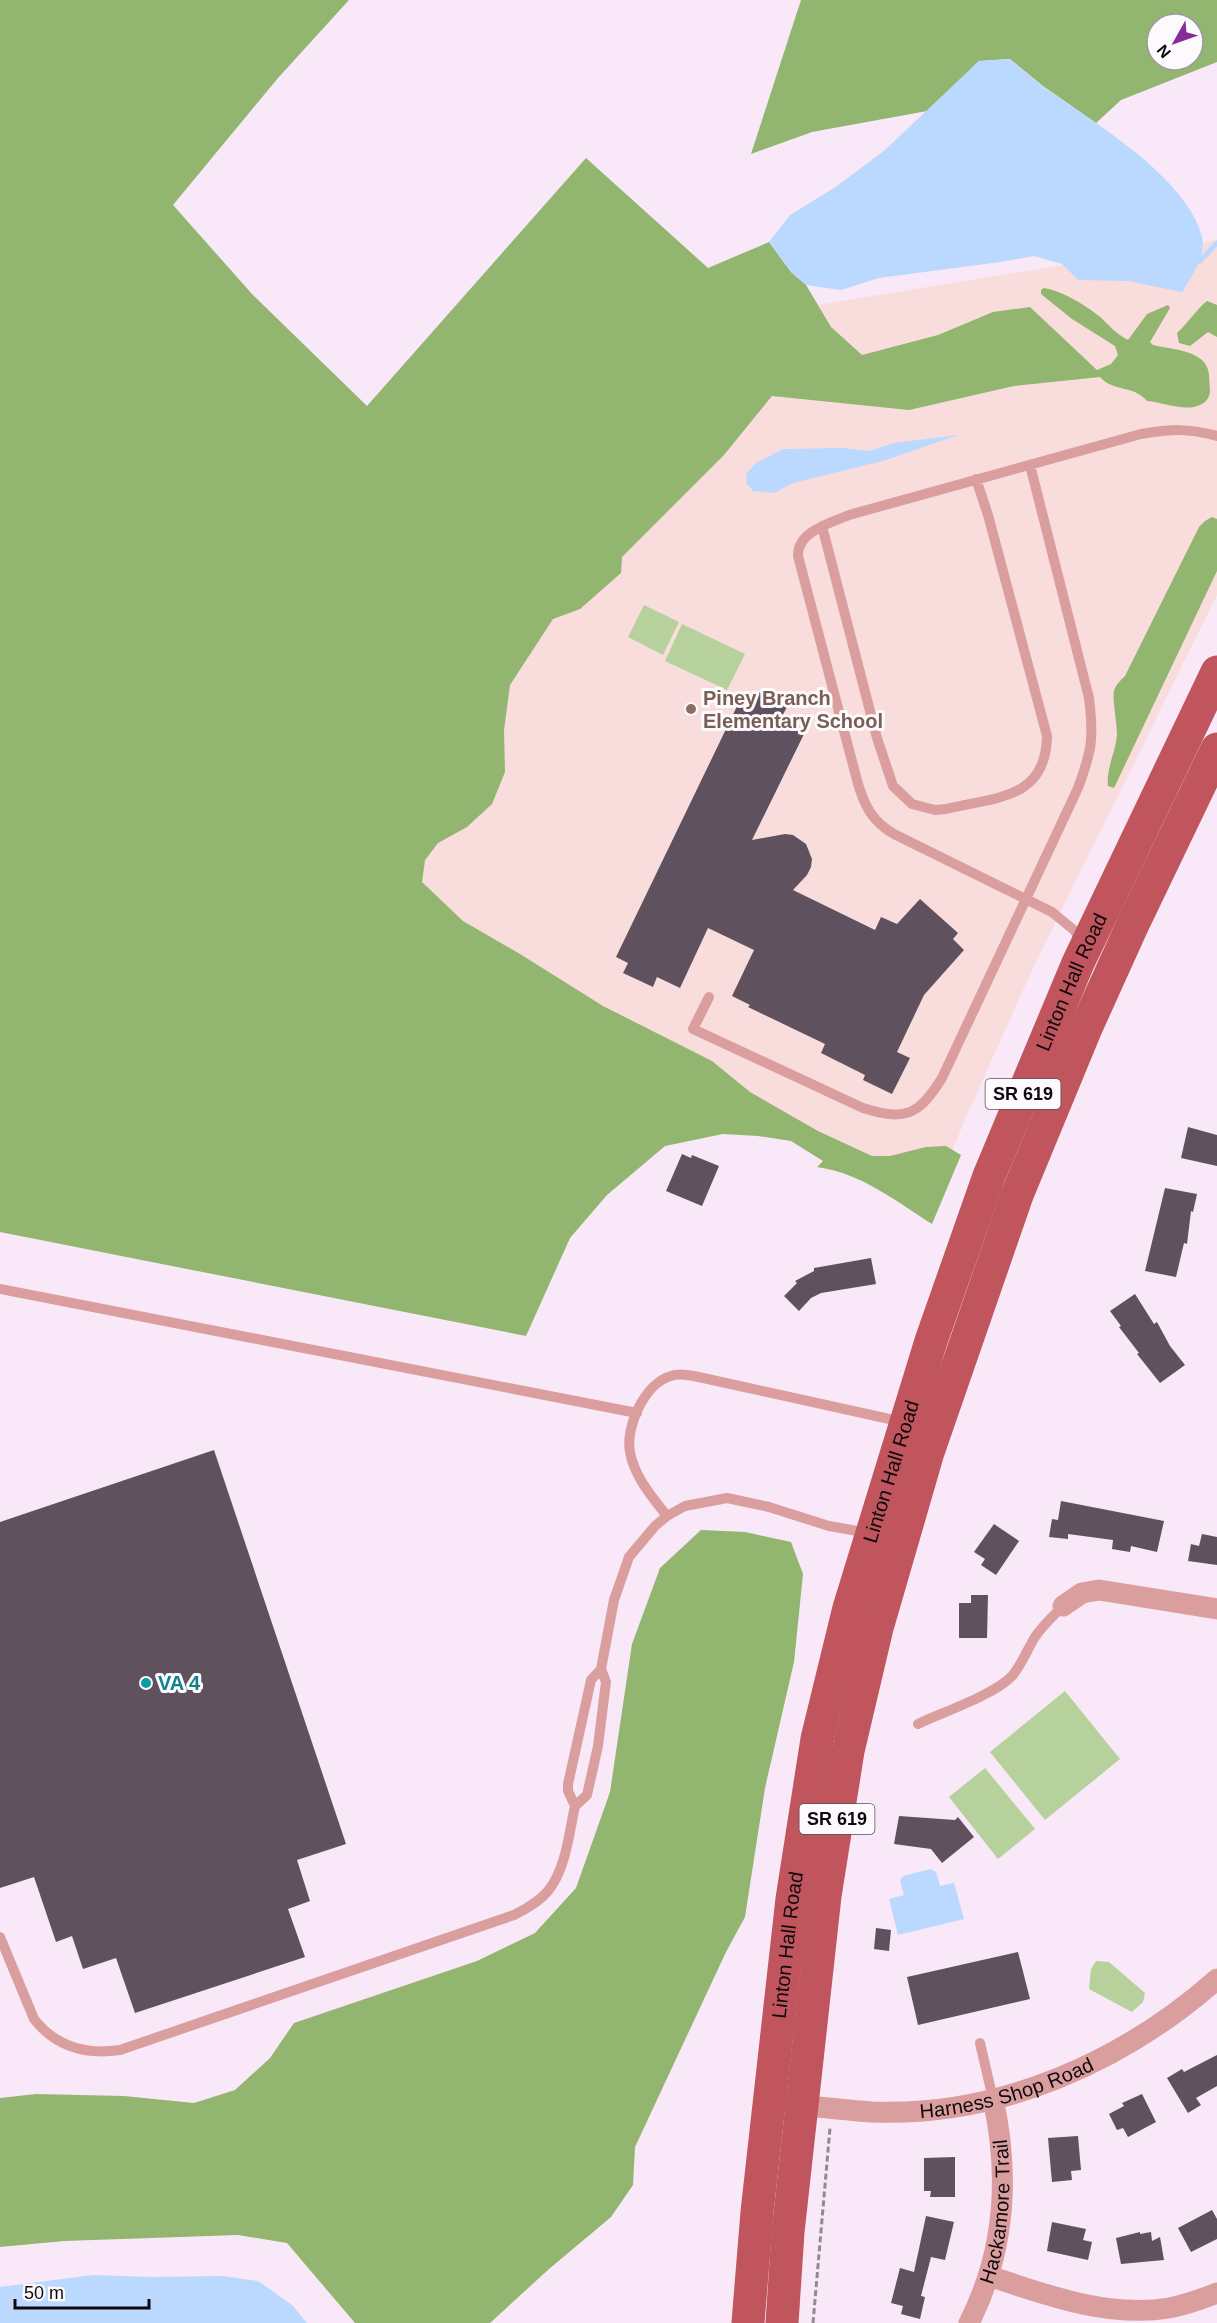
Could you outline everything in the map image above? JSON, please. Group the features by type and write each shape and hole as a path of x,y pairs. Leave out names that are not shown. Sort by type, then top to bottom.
{"main road":[{"name":"Linton Hall Road","path":"782,2323 788,2232 825,1896 905,1422 989,1176 1083,953 1217,672"},
{"name":"Linton Hall Road","path":"748,2323 757,2212 792,1899 809,1787 833,1666 886,1536 932,1441 1017,1195 1086,1028 1128,934 1217,749"}],"street":[{"path":"1063,1606 1082,1593 1099,1590 1217,1609"},
{"name":"Harness Shop Road","path":"770,2102 873,2112 923,2110 993,2099 1028,2090 1071,2074 1113,2053 1153,2029 1192,2001 1217,1978"},
{"name":"Hackamore Trail","path":"969,2323 989,2276 999,2239 1003,2202 1004,2165 993,2099"},
{"path":"989,2276 1041,2293 1095,2306 1169,2316 1217,2293"}],"lane":[{"path":"1083,953 1075,931 1052,912 894,834 872,817 863,801 858,784 798,549 802,542 822,526 849,515 1141,434 1171,429 1194,430 1217,436"},
{"path":"709,997 693,1029 863,1108 891,1116 902,1115 920,1106 932,1094 942,1078 1078,788 1090,755 1093,730 1089,698 1030,465"},
{"path":"822,526 877,738 893,786 912,804 935,810 1018,791 1032,782 1039,772 1046,753 1047,736 988,515 976,479"},
{"path":"0,1288 637,1413"},
{"path":"667,1516 650,1494 630,1454 628,1441 637,1413 654,1386 670,1376 681,1374 905,1422"},
{"path":"575,1806 568,1791 568,1784 591,1680 601,1669 614,1600 629,1557 655,1526 685,1506 727,1498 769,1506 829,1526 886,1536"},
{"path":"918,1724 995,1688 1010,1678 1021,1665 1035,1637 1046,1622 1063,1606"},
{"path":"0,1937 34,2019 39,2025 65,2045 83,2051 101,2053 120,2050 514,1916 541,1898 557,1877 575,1806 587,1795 598,1746 606,1682 601,1669"},
{"path":"980,2043 993,2099"}],"path":[{"path":"813,2323 831,2135"}],"shaded area":[{"name":"Piney Branch Elementary School","path":"1217,240 1217,595 1033,968 964,1122 925,1218 152,762 725,320"}],"green space":[{"path":"0,0 349,0 278,78 173,205 252,294 367,406 586,158 708,268 769,242 791,272 806,285 831,327 862,355 938,335 993,312 1030,307 1097,370 1111,364 1118,355 1115,346 1072,319 1041,294 1041,290 1044,288 1066,295 1080,303 1128,340 1147,314 1168,305 1170,308 1150,342 1153,345 1191,354 1203,361 1209,372 1210,393 1202,404 1197,406 1179,407 1147,401 1136,393 1105,382 1100,377 1014,386 909,410 772,396 724,455 622,557 621,573 580,609 553,619 510,685 504,730 505,772 492,804 467,827 438,843 425,860 422,882 463,921 603,1006 712,1061 750,1092 818,1131 872,1156 890,1156 926,1147 946,1146 961,1155 932,1224 863,1182 833,1170 817,1167 823,1161 791,1141 723,1134 665,1146 607,1195 570,1238 526,1336 0,1232"},
{"path":"801,0 1217,0 1217,62 1205,67 1205,12 1145,12 1145,72 1192,72 1121,100 1096,123 1043,86 1010,59 979,61 927,111 812,132 751,154"},
{"path":"1207,301 1217,305 1217,337 1208,332 1190,346 1179,343 1177,333"},
{"path":"1212,517 1217,519 1217,571 1114,788 1108,786 1108,773 1117,734 1115,689 1125,676 1199,527"},
{"path":"644,605 679,622 663,655 628,637"},
{"path":"682,624 745,654 727,690 665,661"},
{"path":"701,1530 745,1532 791,1542 803,1574 794,1662 765,1788 745,1917 726,1952 635,2147 633,2185 611,2217 490,2323 355,2323 287,2243 238,2235 64,2241 0,2247 0,2098 36,2094 124,2096 194,2103 235,2090 270,2058 294,2023 477,1961 535,1933 576,1888 610,1792 632,1644 660,1568"},
{"path":"1065,1691 1120,1759 1045,1820 990,1752"},
{"path":"985,1768 1035,1829 998,1859 949,1797"},
{"path":"1096,1961 1109,1962 1145,1993 1143,2002 1132,2012 1089,1989 1091,1969"}],"water":[{"path":"1010,59 1045,88 1136,153 1178,193 1193,215 1203,244 1197,266 1182,292 1128,281 1078,280 1062,264 1034,256 879,278 841,290 806,285 791,272 769,242 790,215 837,186 885,150 979,61"},
{"path":"958,435 883,461 793,483 774,493 753,491 747,484 746,474 756,463 783,449 843,448 869,451 894,443"},
{"path":"931,1869 936,1872 940,1886 954,1883 964,1919 898,1935 889,1899 904,1895 900,1881 903,1876"},
{"path":"93,2275 222,2276 258,2281 292,2305 307,2323 0,2323 0,2287"}],"building":[{"path":"758,692 787,707 781,718 806,730 752,840 785,834 793,835 806,844 812,859 811,867 793,890 875,930 881,917 897,924 920,899 958,933 953,939 964,950 924,995 897,1052 910,1058 892,1094 863,1080 865,1075 821,1053 825,1044 748,1007 750,1005 732,996 754,950 708,928 680,988 657,977 653,987 623,973 628,963 616,957 741,698 753,704"},
{"path":"1188,1127 1217,1135 1217,1166 1181,1158"},
{"path":"682,1154 691,1158 692,1155 719,1166 702,1206 666,1191"},
{"path":"1165,1188 1197,1194 1193,1212 1191,1211 1187,1244 1184,1243 1176,1277 1145,1271"},
{"path":"871,1258 876,1284 821,1293 811,1298 799,1311 784,1296 797,1283 795,1281 814,1271 814,1268"},
{"path":"1135,1294 1154,1324 1157,1322 1170,1346 1185,1365 1160,1383 1137,1354 1139,1353 1110,1311"},
{"name":"VA 4","path":"214,1450 346,1844 297,1860 310,1901 288,1909 305,1957 135,2013 116,1958 83,1969 72,1936 56,1942 34,1877 0,1888 0,1522"},
{"path":"1061,1501 1164,1521 1157,1552 1131,1546 1130,1552 1112,1549 1113,1540 1068,1534 1068,1539 1049,1537 1052,1519 1058,1520"},
{"path":"994,1524 1019,1541 996,1575 981,1565 985,1559 974,1552"},
{"path":"1202,1534 1217,1537 1217,1565 1188,1561 1191,1544 1199,1546"},
{"path":"971,1595 988,1595 987,1638 959,1638 959,1603 971,1603"},
{"path":"899,1816 955,1820 958,1817 974,1837 942,1863 931,1849 894,1844"},
{"path":"876,1928 891,1930 889,1951 874,1949"},
{"path":"1018,1952 1030,1999 918,2025 907,1977"},
{"path":"1217,2055 1217,2086 1196,2098 1201,2105 1188,2113 1167,2078 1182,2069 1184,2072"},
{"path":"1142,2094 1156,2122 1128,2137 1123,2128 1117,2130 1109,2114 1124,2106 1122,2103"},
{"path":"1078,2136 1081,2170 1071,2171 1072,2180 1052,2182 1048,2138"},
{"path":"955,2157 955,2197 930,2197 931,2191 924,2191 924,2158"},
{"path":"1212,2210 1217,2219 1217,2239 1191,2252 1178,2228"},
{"path":"926,2216 954,2222 945,2260 931,2257 921,2296 925,2297 920,2319 901,2314 903,2306 891,2303 900,2268 914,2272"},
{"path":"1052,2222 1086,2229 1083,2240 1092,2242 1088,2260 1047,2251"},
{"path":"1140,2232 1140,2234 1151,2232 1152,2241 1160,2237 1164,2260 1121,2264 1116,2238"}],"waterway":[{"path":"1200,261 1217,243"}],"place":[{"name":"Piney Branch Elementary School","path":"691,709"},
{"name":"VA 4","path":"146,1683"}]}
